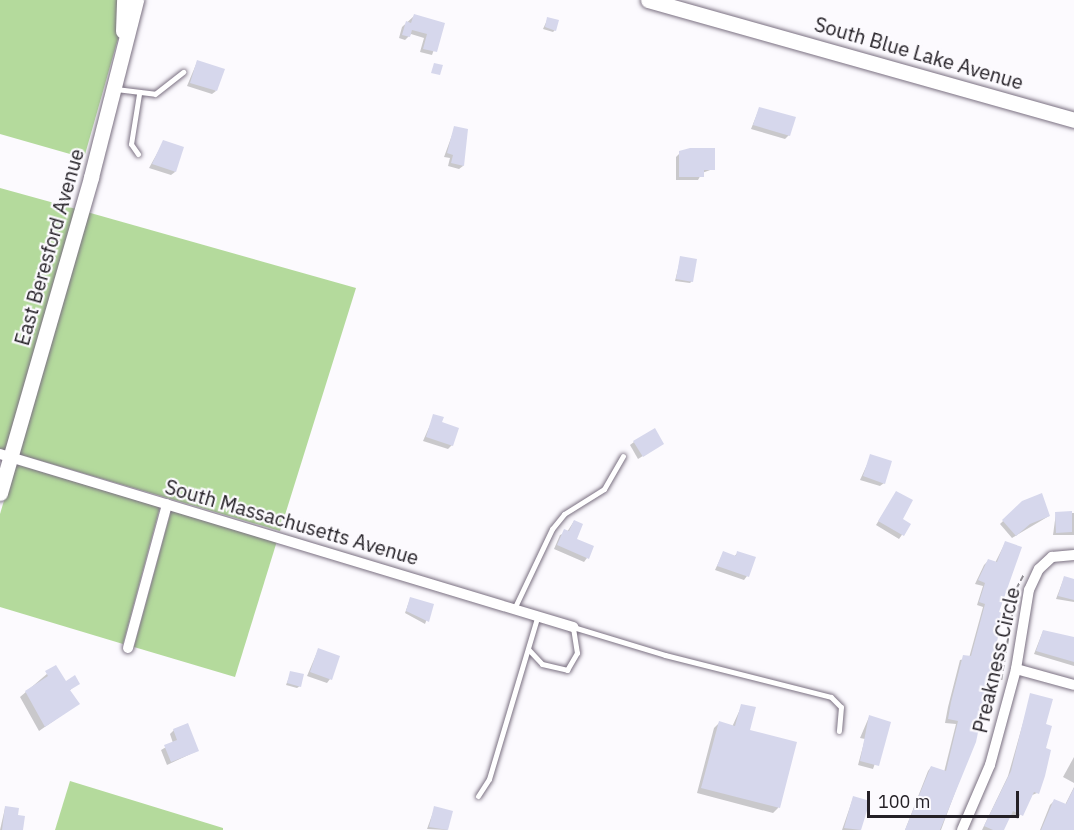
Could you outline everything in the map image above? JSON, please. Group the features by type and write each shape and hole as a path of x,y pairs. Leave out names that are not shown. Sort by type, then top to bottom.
{"street":[{"name":"East Beresford Avenue","path":"124,0 124,46"},
{"name":"East Beresford Avenue","path":"0,493 5,456 115,89 136,0"},
{"name":"South Blue Lake Avenue","path":"648,0 1074,120"},
{"name":"South Massachusetts Avenue","path":"5,456 417,578 513,611 573,627"},
{"path":"128,648 167,504"},
{"name":"Preakness Circle","path":"962,830 990,765 1016,669 1029,590 1039,569 1052,557 1074,555"},
{"path":"1016,669 1074,685"}],"lane":[{"path":"115,89 139,94 165,90 183,72"},
{"path":"138,154 131,144 139,94"},
{"path":"513,611 552,529 564,514 604,489 623,456"},
{"path":"478,796 489,779 537,618"},
{"path":"529,650 549,667 567,670 577,653 573,627 665,655 831,697 841,707 839,731"}],"path":[{"path":"1001,681 1016,589 1026,571"}],"green space":[{"path":"0,0 129,0 84,158 0,134"},
{"path":"0,188 76,209 6,451 0,449"},
{"path":"87,212 356,288 280,531 18,454"},
{"path":"15,464 160,507 123,644 0,607 0,514"},
{"path":"171,511 277,541 235,677 134,647"},
{"path":"70,781 223,828 223,830 55,830"}],"building":[{"path":"414,14 445,23 437,52 423,49 427,34 412,30 410,37 402,35 406,21 411,23"},
{"path":"547,17 559,20 556,31 545,27"},
{"path":"197,60 225,69 217,91 190,83"},
{"path":"434,63 443,65 440,75 431,73"},
{"path":"759,107 796,117 790,136 753,125"},
{"path":"454,126 468,129 464,166 451,163 453,155 447,153"},
{"path":"163,140 184,147 176,172 152,164"},
{"path":"690,148 715,148 715,170 704,170 704,177 679,177 679,151"},
{"path":"680,256 697,259 693,282 676,279"},
{"path":"433,414 444,417 442,422 459,428 453,446 426,437"},
{"path":"655,428 664,444 643,457 633,441"},
{"path":"870,454 892,461 885,484 863,476"},
{"path":"896,491 913,500 903,519 911,524 904,536 878,521"},
{"path":"1042,493 1050,516 1030,524 1016,536 1002,520 1022,501"},
{"path":"1072,511 1072,532 1056,533 1055,512"},
{"path":"574,520 583,524 577,539 594,546 589,559 557,545 564,529 569,531"},
{"path":"1005,541 1022,547 999,612 1003,613 976,742 940,830 905,830 931,766 946,771 958,721 948,719 951,702 963,655 971,656 985,604 979,602 985,583 978,580 988,559 997,562"},
{"path":"723,551 736,556 737,551 756,557 749,577 717,566"},
{"path":"1064,576 1074,579 1074,600 1058,596"},
{"path":"410,597 434,604 429,622 406,611"},
{"path":"1043,630 1074,637 1074,662 1036,651"},
{"path":"318,648 340,656 332,680 310,672"},
{"path":"56,665 66,681 75,675 80,684 70,690 80,704 45,727 25,691 48,676 45,671"},
{"path":"290,671 304,674 301,687 287,683"},
{"path":"1030,693 1053,699 1046,724 1052,726 1046,748 1051,750 1045,776 1039,794 1034,792 1023,816 1013,811 1004,830 993,830 984,826 1011,771"},
{"path":"741,704 756,707 750,730 797,742 780,808 701,788 719,721 735,726"},
{"path":"869,715 891,722 879,766 860,761"},
{"path":"188,723 199,751 171,762 164,745 177,740 173,729"},
{"path":"1074,788 1074,830 1041,830 1054,799 1066,804"},
{"path":"853,796 870,801 861,830 844,828"},
{"path":"5,806 19,808 18,815 25,816 23,830 2,830"},
{"path":"434,806 453,811 448,830 429,827"}]}
